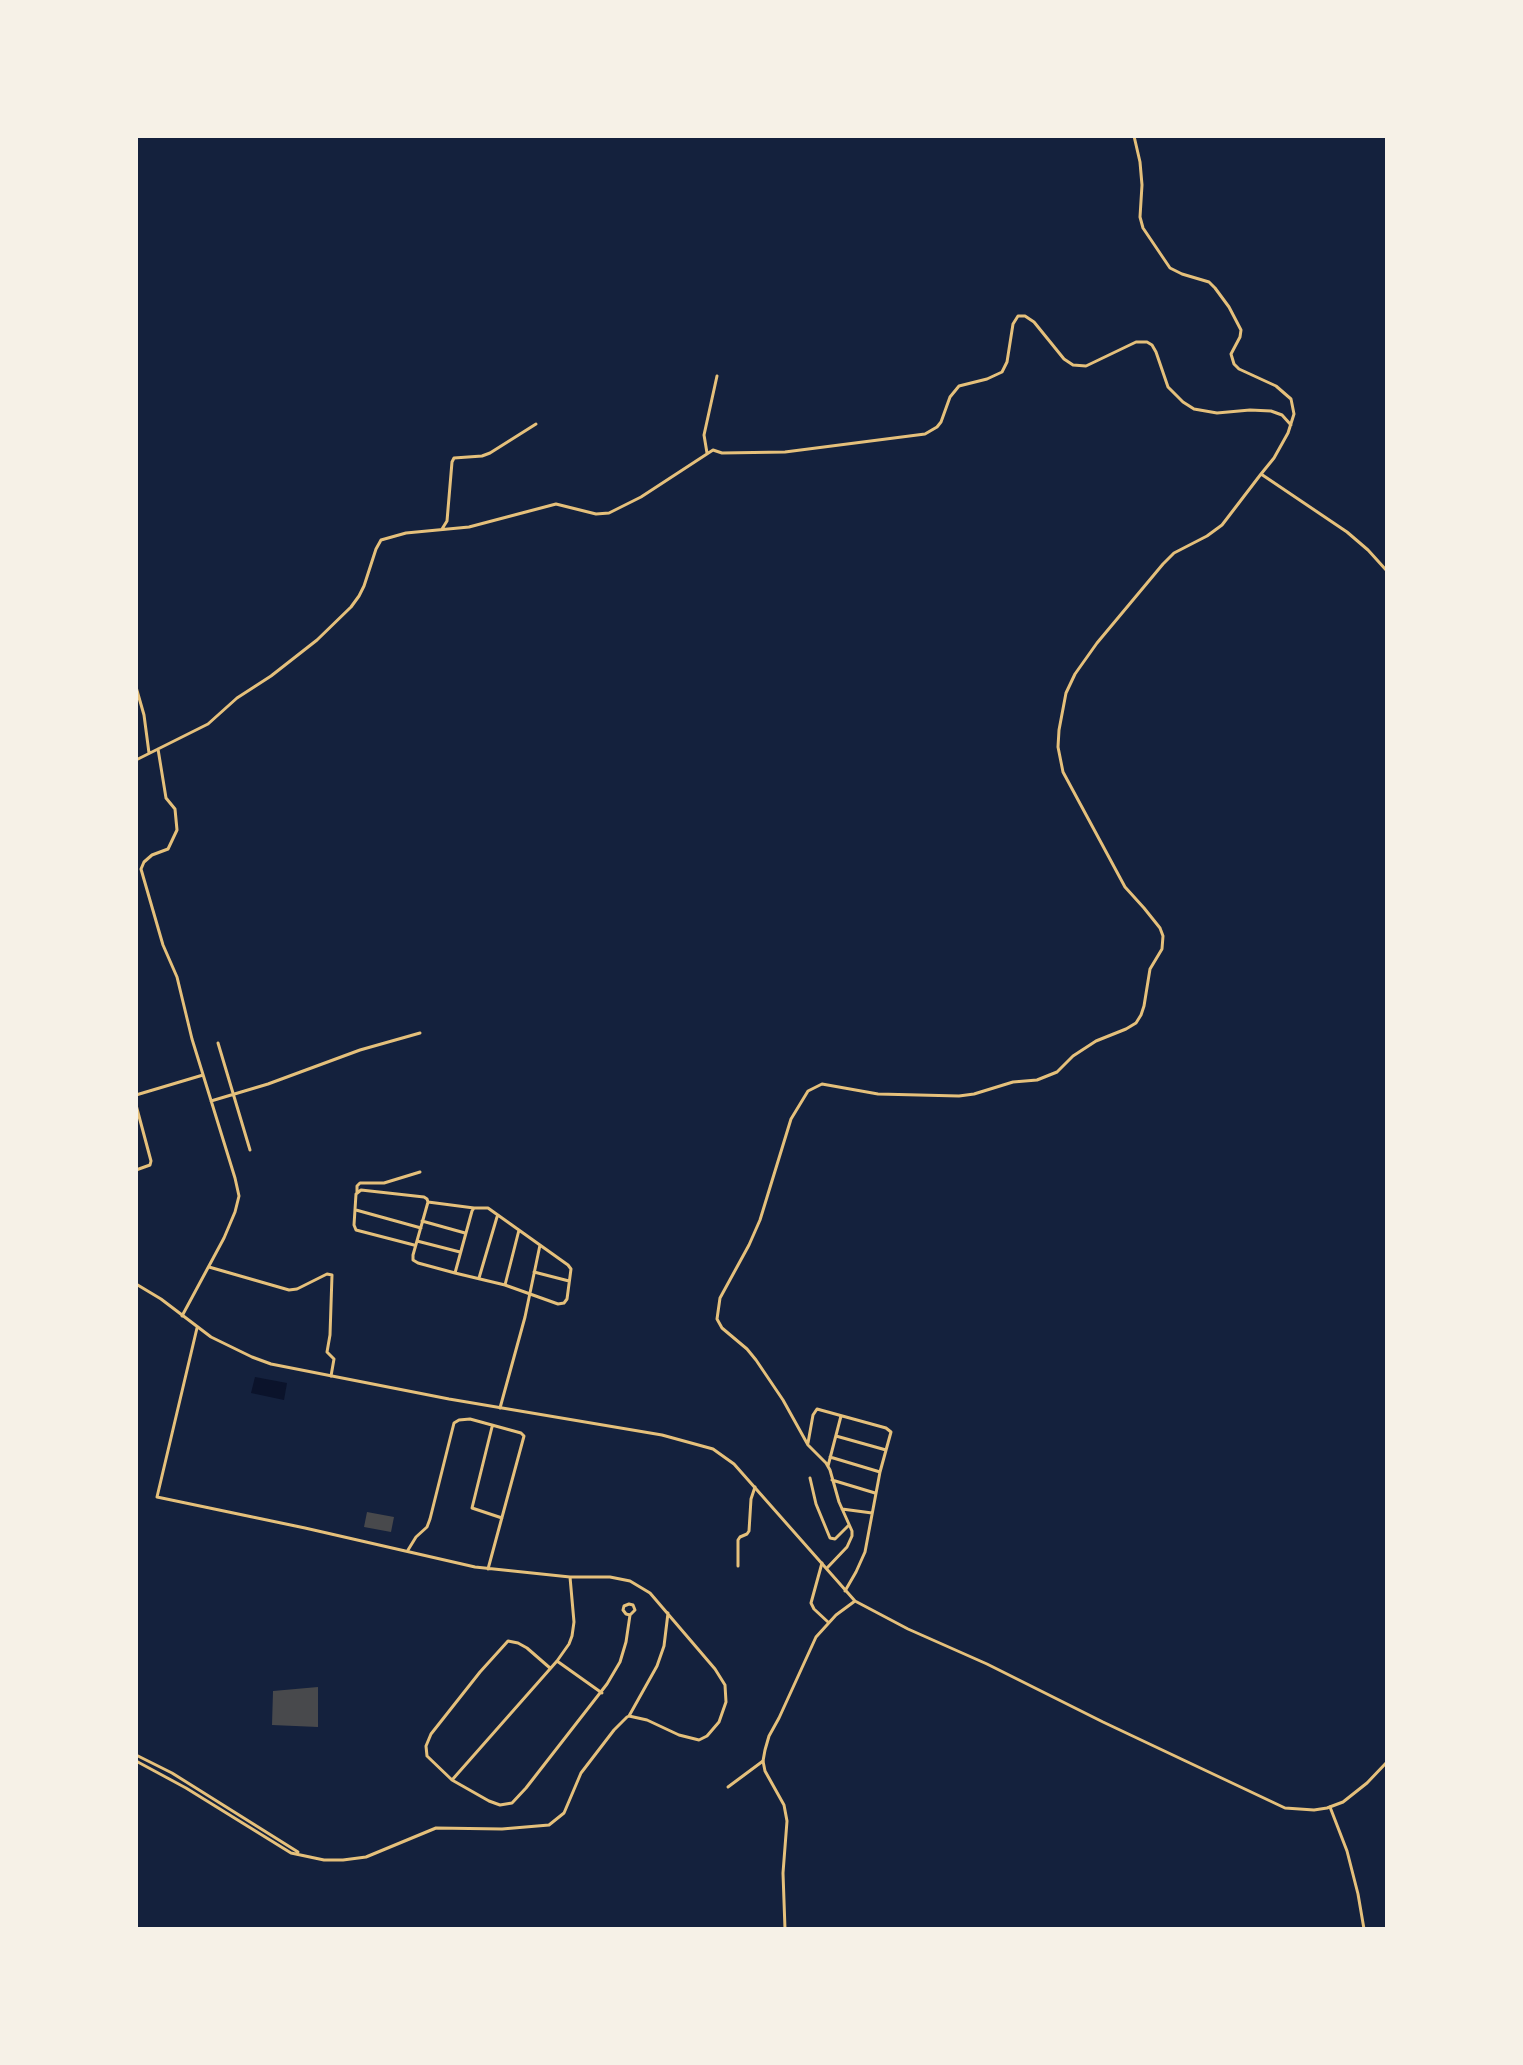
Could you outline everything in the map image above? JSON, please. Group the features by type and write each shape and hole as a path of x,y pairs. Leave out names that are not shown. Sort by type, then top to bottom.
{"street":[{"path":"827,1568 851,1542 852,1531 828,1466 808,1445 756,1360 722,1328 717,1319 720,1298 760,1220 791,1119 808,1091 822,1084 878,1094 951,1096 974,1094 1013,1082 1037,1080 1057,1072 1073,1056 1096,1041 1136,1023 1144,1006 1150,969 1162,949 1163,936 1160,928 1125,887 1063,772 1058,747 1066,693 1097,643 1163,564 1174,553 1222,525 1283,444 1294,414 1291,399 1276,386 1234,364 1231,354 1241,330 1215,288 1201,278 1170,268 1143,228 1140,217 1140,162 1134,136"},
{"path":"136,760 208,724 237,698 317,640 359,596 381,540 406,533 469,527 556,504 596,514 609,513 641,497 713,450 722,453 785,452 925,434 941,422 950,397 959,386 1002,372 1007,362 1013,324 1022,316 1034,322 1064,359 1073,365 1086,366 1136,342 1147,342 1156,352 1168,387 1183,402 1203,412 1271,411 1282,415 1291,425"},
{"path":"707,453 704,435 717,376"},
{"path":"442,529 447,521 454,458 490,453 536,424"},
{"path":"1261,474 1347,532 1387,571"},
{"path":"136,687 144,715 149,753"},
{"path":"158,749 166,798 175,809 177,830 168,849 148,858 142,872 163,945 177,977 192,1039 239,1196 235,1212 209,1267 182,1316"},
{"path":"211,1101 420,1033"},
{"path":"218,1043 250,1150"},
{"path":"136,1095 203,1075"},
{"path":"136,1105 151,1161 150,1165 136,1170"},
{"path":"420,1172 384,1183 360,1183 357,1186 356,1230 460,1252"},
{"path":"357,1192 424,1197 428,1202 493,1210 570,1268 567,1299 558,1304 505,1285 415,1262 412,1256 428,1202"},
{"path":"455,1273 474,1208"},
{"path":"356,1210 421,1228"},
{"path":"479,1278 497,1216"},
{"path":"422,1221 465,1233"},
{"path":"505,1285 519,1230"},
{"path":"500,1408 525,1317 540,1245"},
{"path":"209,1267 289,1290 327,1274 332,1275 327,1352 334,1359 331,1376"},
{"path":"533,1272 569,1281"},
{"path":"136,1284 224,1344 282,1366 662,1435 699,1444 723,1454 855,1601 1285,1808 1314,1810 1343,1802 1387,1762"},
{"path":"197,1328 157,1497 408,1550 454,1563 488,1569 630,1581 650,1593 668,1613 722,1679 726,1693 723,1712 713,1730 699,1740 629,1716"},
{"path":"808,1445 815,1410 889,1429 891,1435 861,1563 845,1591"},
{"path":"828,1466 841,1416"},
{"path":"408,1550 430,1519 454,1423 470,1419 521,1433 524,1439 488,1569"},
{"path":"492,1426 472,1508 502,1518"},
{"path":"836,1436 886,1450"},
{"path":"830,1457 880,1472"},
{"path":"810,1478 816,1504 830,1538 835,1539 850,1524"},
{"path":"832,1480 876,1493"},
{"path":"738,1566 738,1540 749,1531 755,1487"},
{"path":"842,1509 872,1513"},
{"path":"822,1563 811,1603 829,1623"},
{"path":"452,1780 569,1644 574,1605 570,1577"},
{"path":"785,1929 783,1873 787,1821 784,1805 770,1782 763,1761 769,1736 816,1637 855,1601"},
{"path":"136,1761 291,1853 324,1860 366,1857 436,1828 502,1829 549,1825 564,1813 581,1773 614,1730 629,1716 657,1666 664,1646 668,1613"},
{"path":"550,1668 527,1648 508,1641 431,1734 426,1746 427,1756 452,1780 495,1804 512,1803 602,1693 623,1653 630,1615"},
{"path":"557,1661 602,1693"},
{"path":"136,1755 180,1778 301,1854"},
{"path":"728,1787 763,1761"},
{"path":"1330,1807 1347,1851 1364,1929"}],"water":[{"path":"255,1377 287,1383 284,1400 251,1393"}],"building":[{"path":"367,1512 394,1517 391,1532 364,1527"},
{"path":"318,1687 318,1727 272,1725 273,1691"}]}
